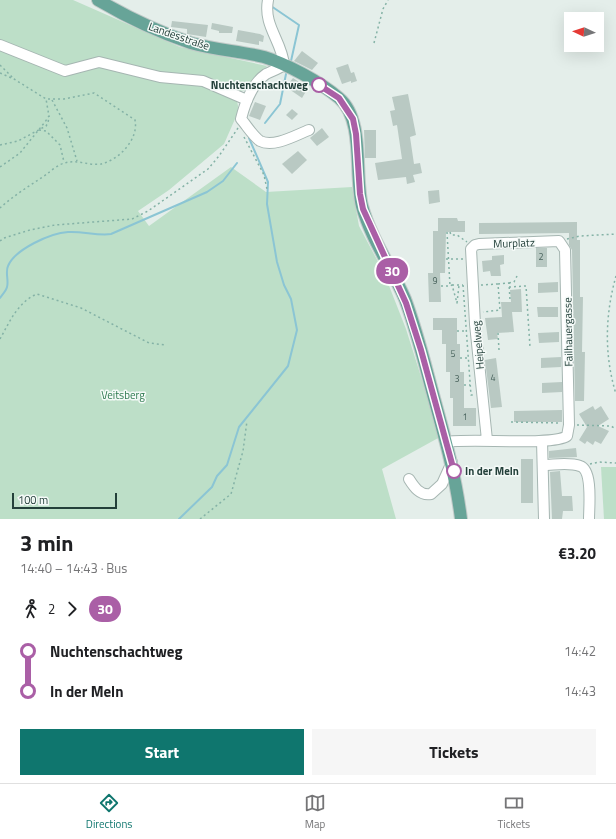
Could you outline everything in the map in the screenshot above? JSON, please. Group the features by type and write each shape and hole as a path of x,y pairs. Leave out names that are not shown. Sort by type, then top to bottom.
{"main road":[{"name":"Landesstraße","path":"98,0 138,22 180,39 265,58 284,65 339,98 353,119 356,134 360,194 363,209 406,303 421,350 452,462 461,519"}],"street":[{"path":"268,0 266,8 268,23 281,52 284,65 265,75 247,100 242,119 254,135 267,143 275,142 309,130"},
{"path":"0,45 66,70 99,62 160,77 203,81 247,100"},
{"name":"Murplatz","path":"472,248 479,244 560,242"},
{"name":"Failhauergasse","path":"560,242 565,250 567,293 564,424"},
{"name":"Heipelweg","path":"472,248 468,285 475,312 487,440"},
{"path":"446,442 487,440 557,440 567,436 564,424"},
{"path":"542,441 544,519"},
{"path":"409,479 422,494 431,494 442,484 452,462"},
{"path":"543,465 572,464 582,466 588,474 589,481 588,519"}],"path":[{"path":"374,43 383,9 388,0"},
{"path":"0,65 14,79"},
{"path":"0,73 14,79 46,99 51,100 94,93 135,120 137,128 128,147 111,160 100,164 77,161 64,163 10,198 0,208"},
{"path":"0,167 20,153 48,116 46,99"},
{"path":"51,100 67,128 77,161"},
{"path":"0,241 4,238 30,230 55,225 132,219 148,211 208,168 229,143 242,119"},
{"path":"0,145 18,141 37,130 46,130 60,145 64,163"},
{"path":"244,136 264,175 268,189"},
{"path":"441,286 451,286 459,285 457,303 451,286 447,232"},
{"path":"450,232 450,235 457,235 472,248"},
{"path":"560,242 568,238 580,236 616,234"},
{"path":"446,259 457,258"},
{"path":"482,394 470,395 465,331 468,285 509,283 514,282 517,276"},
{"path":"616,276 610,302 606,345 610,373 616,394"},
{"path":"509,283 510,300"},
{"path":"475,312 500,310 498,284"},
{"path":"509,287 526,286 530,347"},
{"path":"0,339 13,316 26,298 37,294 81,308 149,344 165,345"},
{"path":"457,331 465,331"},
{"path":"498,333 499,350"},
{"path":"460,358 467,358"},
{"path":"464,385 470,385"},
{"path":"200,519 231,494 243,451 247,421"},
{"path":"511,422 611,426 616,429"},
{"path":"582,466 599,462 616,463"}],"green space":[{"name":"Veitsberg","path":"0,0 73,0 180,47 267,66 246,90 235,93 239,110 224,144 169,190 138,211 149,226 231,167 266,192 352,187 359,226 384,273 406,329 440,437 382,469 396,519 0,519"},
{"path":"601,467 616,467 616,519 604,519"}],"building":[{"path":"172,21 208,25 206,37 187,34 187,29 171,27"},
{"path":"212,23 233,27 232,33 219,33 219,31 211,29"},
{"path":"238,30 260,34 264,36 263,42 259,41 259,45 236,41"},
{"path":"302,51 318,63 312,70 294,61"},
{"path":"348,64 351,73 354,72 357,81 342,84 336,68"},
{"path":"293,78 308,88 302,98 286,87"},
{"path":"408,94 416,135 410,137 414,164 420,163 422,173 413,175 415,182 407,184 406,177 378,180 375,163 402,159 397,125 393,126 390,111 395,110 392,97"},
{"path":"255,102 266,106 260,120 249,116"},
{"path":"292,109 298,114 292,120 286,115"},
{"path":"322,128 329,137 317,146 310,138"},
{"path":"364,130 376,130 376,158 365,158"},
{"path":"298,151 307,160 292,174 282,164"},
{"path":"439,190 440,202 429,204 428,191"},
{"path":"438,218 457,218 458,221 465,221 465,232 446,232 445,273 440,273 441,302 429,302 428,273 433,273 433,231 438,231"},
{"path":"577,222 577,240 580,240 580,297 583,297 582,352 585,352 584,401 575,401 572,250 569,245 569,233 479,234 479,223"},
{"path":"536,248 547,248 547,267 536,267"},
{"path":"504,255 504,264 500,265 501,276 491,276 490,271 483,272 482,261 492,260 492,256"},
{"path":"558,282 558,292 538,293 538,283"},
{"path":"521,289 522,312 512,312 514,332 497,333 498,339 488,340 485,318 502,317 501,302 511,302 510,290"},
{"path":"537,307 558,307 558,317 538,317"},
{"path":"433,318 457,318 457,344 460,344 460,372 464,372 464,408 476,408 476,426 453,426 453,398 450,398 450,372 446,372 446,344 442,344 442,330 433,330"},
{"path":"559,332 559,342 539,343 538,333"},
{"path":"561,357 561,367 541,368 541,358"},
{"path":"496,358 502,407 491,408 485,360"},
{"path":"562,382 562,392 542,393 542,383"},
{"path":"593,406 595,410 601,406 609,419 598,426 609,431 601,444 595,441 593,445 587,441 585,444 579,440 587,427 579,414"},
{"path":"562,410 562,422 514,422 514,411"},
{"path":"576,448 577,457 549,458 549,451"},
{"path":"521,459 533,459 533,503 521,503"},
{"path":"560,471 562,496 572,496 573,511 563,511 562,519 552,519 550,472"}],"waterway":[{"path":"271,6 299,25 291,61"},
{"path":"265,123 280,104 286,74"},
{"path":"179,519 212,487 217,476 227,465 239,427 288,366 297,330 291,299 284,285 277,262 267,204 268,182 249,138"},
{"path":"0,298 7,287 8,266 18,254 34,243 52,235 68,232 111,234 207,192 223,181 237,163"}],"bus line":[{"name":"30","path":"319,85 339,98 346,106 353,119 356,134 358,175 363,209 378,244 397,280 415,328 454,471"}],"place":[{"name":"Nuchtenschachtweg","path":"319,85"},
{"name":"In der Meln","path":"454,471"}]}
